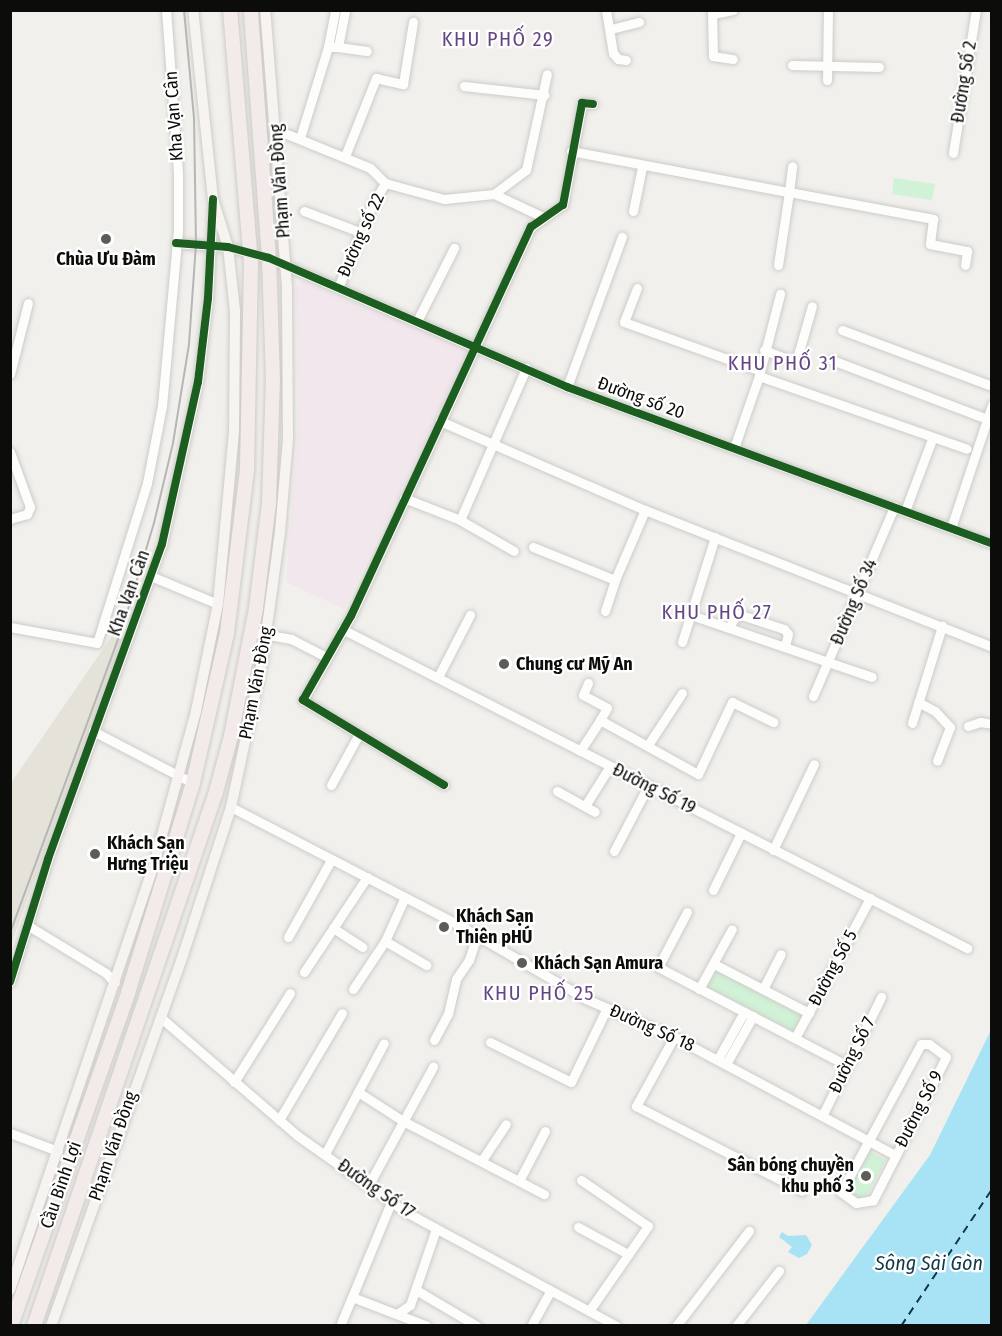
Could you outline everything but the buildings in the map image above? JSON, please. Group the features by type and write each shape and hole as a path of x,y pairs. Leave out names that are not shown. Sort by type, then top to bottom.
{"highway":[{"name":"Phạm Văn Đồng","path":"110,1045 193,783 227,633 245,502 251,252 230,10"},
{"name":"Phạm Văn Đồng","path":"127,1055 216,792 258,633 269,504 273,379 269,258 251,10"},
{"name":"Cầu Bình Lợi","path":"11,1326 110,1045"},
{"name":"Cầu Bình Lợi","path":"34,1326 127,1055"}],"main road":[{"path":"10,1290 115,983 179,776 218,604 236,392 235,311 228,247 213,200 193,10"},
{"name":"Phạm Văn Đồng","path":"51,1326 231,807 258,633 280,532 288,378 286,265 277,130 265,10"},
{"path":"273,379 288,378"},
{"path":"115,983 128,993"},
{"path":"146,1003 160,1017"}],"street":[{"name":"Kha Vạn Cân","path":"10,627 97,643 124,564 150,468 162,406 176,243 178,173 166,10"},
{"path":"300,138 328,47 335,10"},
{"path":"338,47 345,10"},
{"path":"606,10 611,29 612,52 618,59 626,60"},
{"path":"733,10 712,12 713,56 733,58"},
{"path":"827,80 828,10"},
{"name":"Đường Số 2","path":"953,153 976,10"},
{"path":"345,156 376,78 403,84 413,22"},
{"path":"611,29 639,22"},
{"path":"328,47 367,51"},
{"path":"792,65 879,67"},
{"path":"541,216 494,194 526,170 547,74"},
{"path":"464,86 544,95"},
{"path":"444,785 303,700 342,629 531,227 541,216 563,205 571,151 582,103 593,104"},
{"name":"Đường số 22","path":"277,130 370,168 385,183 444,200 494,194"},
{"path":"571,151 933,219 929,248 967,251 966,265"},
{"path":"633,211 642,166"},
{"path":"778,265 792,166"},
{"name":"Đường số 22","path":"338,288 360,232 385,183"},
{"name":"Kha Vạn Cân","path":"10,982 93,731 153,576 198,381 212,246 213,200"},
{"path":"304,211 360,232"},
{"path":"567,387 622,237"},
{"path":"176,243 212,246"},
{"name":"Đường số 20","path":"212,246 228,247 269,258 567,387 992,543"},
{"path":"417,321 454,248"},
{"path":"637,288 624,322 932,439 967,448"},
{"path":"734,448 780,294"},
{"path":"10,374 28,303"},
{"path":"764,351 796,362 812,306"},
{"path":"842,330 992,386"},
{"path":"832,360 987,419"},
{"path":"460,520 490,446 526,368"},
{"path":"951,528 992,405"},
{"path":"440,421 490,446 645,510 858,591 992,647"},
{"path":"905,511 932,439"},
{"path":"10,452 30,507 27,514 10,519"},
{"path":"404,498 460,520 514,551"},
{"name":"Đường Số 34","path":"813,696 894,507"},
{"path":"605,611 615,580 645,510"},
{"path":"682,642 715,537"},
{"path":"533,548 615,580"},
{"path":"153,576 218,604"},
{"path":"729,628 736,614 752,618 784,629 788,634 785,646"},
{"path":"438,677 470,615"},
{"path":"692,615 872,677"},
{"path":"912,723 942,626"},
{"name":"Đường Số 19","path":"342,629 967,948"},
{"path":"258,633 291,639 326,657"},
{"path":"580,751 607,708 583,695 588,683"},
{"path":"648,745 682,693"},
{"path":"600,720 698,774 732,702 773,722"},
{"path":"918,702 935,711 950,727 937,761"},
{"path":"968,726 980,722 992,724"},
{"path":"93,731 193,783"},
{"path":"331,785 359,734"},
{"path":"773,850 814,764"},
{"path":"585,806 610,766"},
{"path":"614,851 648,786"},
{"path":"557,791 595,812"},
{"name":"Đường Số 18","path":"231,807 251,815 331,860 477,935 608,1008 674,1037 823,1114 895,1155"},
{"path":"713,890 741,833"},
{"path":"288,937 331,860"},
{"path":"304,972 367,877"},
{"path":"353,989 385,941 405,897"},
{"name":"Đường Số 5","path":"795,1038 870,898"},
{"path":"687,912 658,968 846,1065"},
{"path":"27,925 106,973 115,983"},
{"path":"333,928 362,947"},
{"path":"699,989 732,929"},
{"path":"435,1040 448,1014 456,979 469,960 477,935"},
{"path":"385,941 426,965"},
{"path":"763,989 781,954"},
{"path":"714,964 809,1012"},
{"path":"234,1082 290,993"},
{"name":"Đường Số 7","path":"823,1114 881,997"},
{"path":"490,1042 571,1082 608,1008"},
{"path":"279,1120 342,1012"},
{"path":"722,1062 748,1014"},
{"name":"Đường Số 17","path":"160,1017 279,1120 326,1152 391,1202 549,1292 617,1326"},
{"path":"674,1037 636,1106 802,1191"},
{"path":"326,1152 384,1043"},
{"name":"Đường Số 9","path":"929,1044 946,1057 873,1200 856,1203 841,1192 869,1139 917,1050 929,1044"},
{"path":"368,1186 433,1066"},
{"path":"357,1092 403,1121 520,1179 544,1194"},
{"path":"482,1160 506,1124"},
{"path":"520,1179 545,1131"},
{"path":"10,1133 58,1151"},
{"path":"581,1180 648,1226 590,1311"},
{"path":"340,1326 391,1202"},
{"path":"578,1227 628,1254"},
{"path":"397,1314 410,1305 436,1229"},
{"path":"676,1326 749,1231"},
{"path":"736,1326 779,1271"},
{"path":"416,1290 477,1326"},
{"path":"531,1326 549,1292"},
{"path":"352,1297 427,1326"}],"shaded area":[{"path":"302,281 468,350 344,609 286,582 298,429 296,287"},
{"path":"114,633 124,636 11,944 11,783"}],"green space":[{"path":"894,178 935,184 932,200 892,194"},
{"path":"716,969 803,1014 794,1032 707,987"},
{"name":"Sân bóng chuyền khu phố 3","path":"868,1151 886,1160 864,1201 847,1192"}],"water":[{"name":"Sông Sài Gòn","path":"991,1030 991,1325 806,1325 930,1155"},
{"path":"782,1232 788,1236 806,1235 812,1245 807,1254 799,1258 788,1252 792,1247 779,1237"}],"ferry route":[{"path":"901,1326 992,1189"}],"railway":[{"path":"10,933 122,629 154,523 173,443 189,344 196,244 194,118 184,10"}],"cycle path":[{"path":"444,785 303,700 351,616 531,227 563,205 582,103 593,104"},
{"path":"10,982 48,859 162,544 198,382 208,298 213,199"},
{"path":"176,243 228,247 269,258 567,387 992,543"}],"place":[{"name":"Chùa Ưu Đàm","path":"106,239"},
{"name":"Chung cư Mỹ An","path":"504,664"},
{"name":"Khách Sạn Hưng Triệu","path":"95,854"},
{"name":"Khách Sạn Thiên pHÚ","path":"444,927"},
{"name":"Khách Sạn Amura","path":"522,963"},
{"name":"Sân bóng chuyền khu phố 3","path":"866,1176"}],"district":[{"name":"KHU PHỐ 29","path":"498,39"},
{"name":"KHU PHỐ 31","path":"783,363"},
{"name":"KHU PHỐ 27","path":"717,612"},
{"name":"KHU PHỐ 25","path":"539,993"}]}
